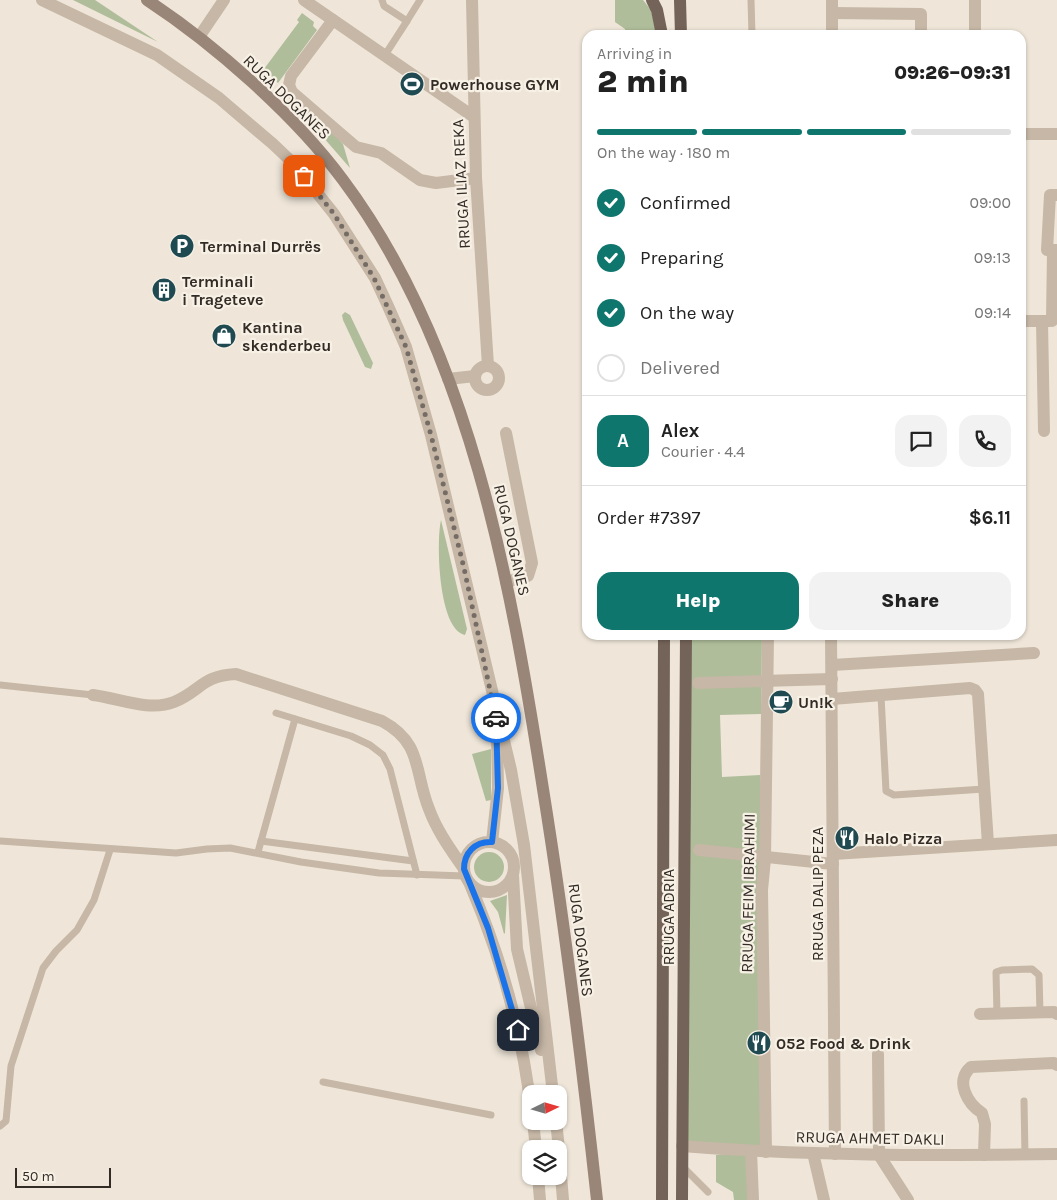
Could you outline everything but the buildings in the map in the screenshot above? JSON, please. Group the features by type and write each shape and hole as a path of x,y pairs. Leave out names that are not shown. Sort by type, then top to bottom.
{"main road":[{"name":"RUGA DOGANES","path":"147,0 199,38 298,128 343,180 374,227 402,276 449,382 486,498 506,582 523,667 547,815 597,1200"},
{"path":"652,0 657,10 661,30"},
{"path":"680,0 681,30"},
{"name":"RRUGA ADRIA","path":"662,1200 664,640"},
{"name":"RRUGA ADRIA","path":"682,1200 686,640"}],"street":[{"path":"42,0 157,55 219,98 294,164 329,207 356,247 388,306 406,347 418,388 468,587 496,713 511,770 524,846 551,1085"},
{"path":"199,38 224,0"},
{"path":"304,0 474,117"},
{"name":"RRUGA ILIAZ REKA","path":"472,0 476,178 488,366"},
{"path":"832,0 832,30"},
{"path":"975,0 975,30"},
{"path":"832,14 921,14 921,30"},
{"path":"333,20 291,76 289,85 292,92 356,147 381,154 420,180 436,183 476,178"},
{"path":"1026,134 1057,134"},
{"path":"1044,431 1055,250 1047,250 1050,195 1057,195"},
{"path":"1026,321 1050,321"},
{"path":"488,366 496,372 498,381 496,385 488,390 478,386 475,379 480,368 488,366"},
{"path":"449,382 475,379"},
{"path":"506,433 532,562 528,576 506,582"},
{"name":"RRUGA FEIM IBRAHIMI","path":"766,1152 762,890 765,859 768,640"},
{"name":"RRUGA DALIP PEZA","path":"831,640 835,1154"},
{"path":"832,665 1034,653"},
{"path":"93,695 142,704 162,704 174,702 212,678 236,674 382,721 397,730 411,746 432,817 466,876 488,928 518,1030 527,1085"},
{"path":"698,683 832,679"},
{"path":"832,699 970,688 975,690 978,694 988,844"},
{"path":"492,842 498,788 496,713"},
{"path":"699,850 765,859 833,859 988,844 1057,840"},
{"path":"524,846 522,853 513,869 505,886 493,892 483,891 466,876 465,859 472,848 482,843 492,842 507,849 513,869 517,949 550,1085"},
{"path":"980,1014 1040,1012 1054,1012 1057,1014"},
{"path":"878,1054 879,1156 908,1200"},
{"path":"984,1155 985,1124 982,1113 971,1106 965,1095 964,1078 966,1072 971,1067 1054,1063 1057,1065"},
{"name":"RRUGA AHMET DAKLI","path":"682,1146 766,1152 879,1156 1057,1154"},
{"path":"751,1151 753,1200"},
{"path":"813,1153 824,1200"},
{"path":"539,1185 540,1200"},
{"path":"562,1185 563,1200"}],"lane":[{"path":"382,0 384,6 407,21"},
{"path":"385,55 420,0"},
{"path":"751,0 752,30"},
{"path":"0,685 93,695"},
{"path":"881,696 886,791 888,794 894,796 984,789"},
{"path":"276,712 352,736 370,745 383,755 390,768 417,875"},
{"path":"258,852 295,719"},
{"path":"0,841 176,853 208,848 230,848 301,862 379,873 466,876"},
{"path":"261,841 413,861"},
{"path":"0,1126 6,1122 11,1066 43,968 56,951 77,930 94,900 110,850"},
{"path":"997,1014 996,972 1032,968 1037,970 1039,975 1040,1012"},
{"path":"323,1082 491,1115"},
{"path":"1024,1101 1025,1154"},
{"path":"682,1166 708,1192"}],"green space":[{"path":"73,0 95,0 158,42"},
{"path":"615,0 643,0 651,10 656,30 625,30 615,22"},
{"path":"302,13 314,22 313,26 317,30 278,83 264,69 299,22 297,20"},
{"path":"290,96 343,144 350,168 289,98"},
{"path":"345,312 350,315 373,363 371,369 365,367 343,320 342,315"},
{"path":"441,520 467,629 465,635 456,629 449,618 444,602 439,564"},
{"path":"687,640 762,640 761,714 720,715 722,777 760,775 762,1148 685,1142"},
{"path":"491,749 491,800 486,801 472,754"},
{"path":"489,852 495,853 503,861 503,873 495,881 489,882 483,881 475,873 474,867 475,861 483,853"},
{"path":"507,895 504,934 498,912 490,901"},
{"path":"716,1155 747,1155 749,1200 734,1200 733,1192 716,1182"}],"way so far":[{"path":"304,176 334,214 356,247 374,278 406,347 431,435 464,568 496,718"}],"place":[{"name":"Powerhouse GYM","path":"412,84"},
{"name":"Terminal Durrës","path":"182,246"},
{"name":"Terminali i Trageteve","path":"164,290"},
{"name":"Kantina skenderbeu","path":"224,336"},
{"name":"Un!k","path":"781,702"},
{"name":"Halo Pizza","path":"847,838"},
{"name":"052 Food & Drink","path":"759,1043"}],"route":[{"path":"496,718 498,788 492,842 477,844 472,848 465,859 464,869 465,876 488,928 518,1030"}]}
